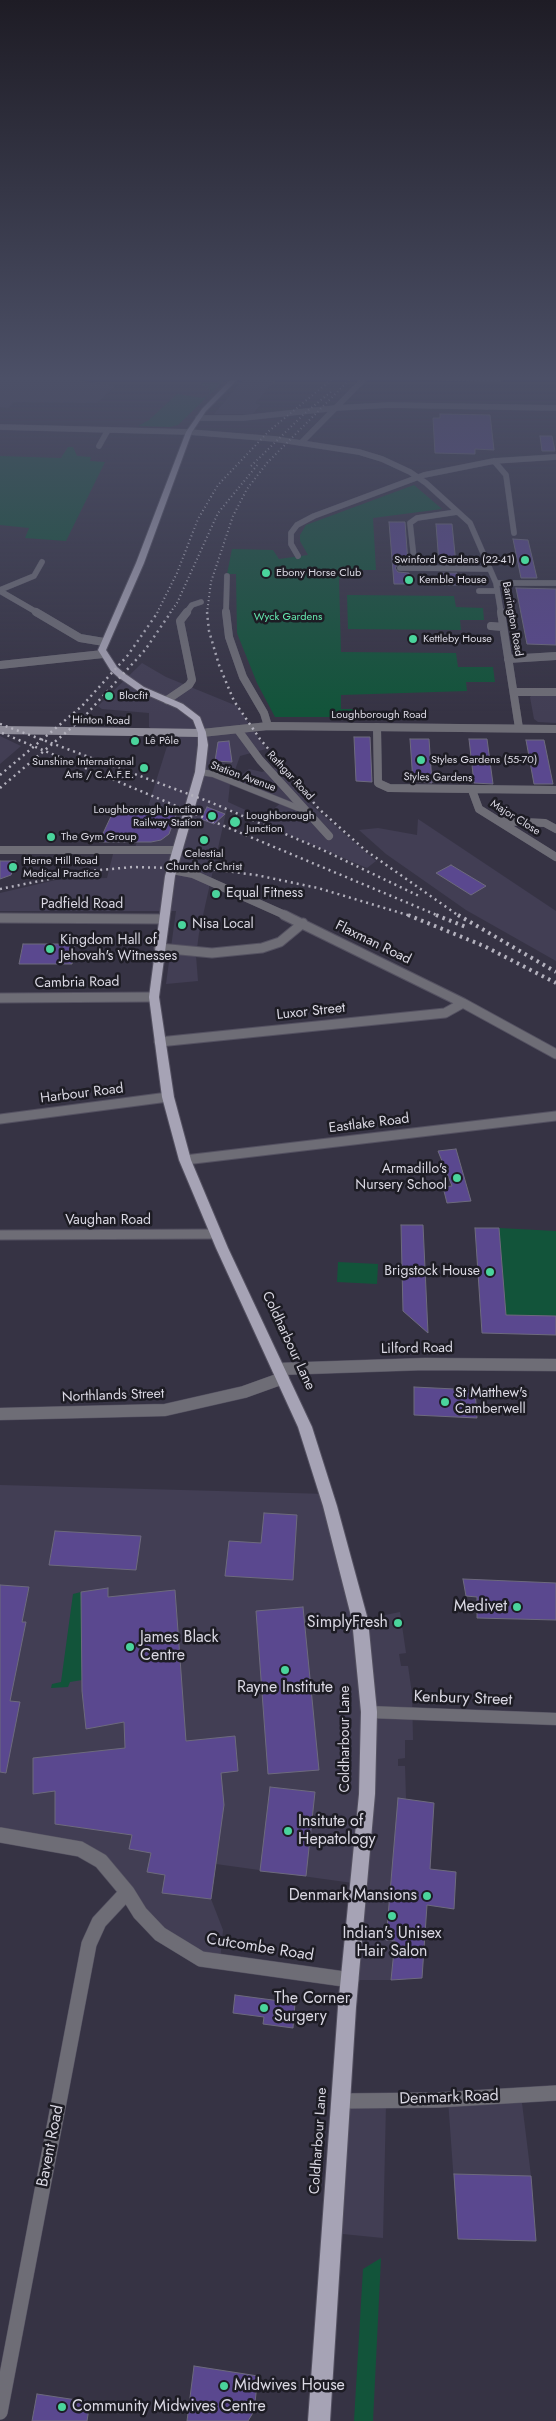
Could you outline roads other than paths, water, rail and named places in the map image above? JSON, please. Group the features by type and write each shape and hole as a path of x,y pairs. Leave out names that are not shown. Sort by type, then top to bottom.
{"main road":[{"path":"168,488 140,563 104,642 103,654 114,669 130,682 167,700 197,719 202,733"},
{"name":"Hinton Road","path":"0,730 202,733"},
{"name":"Coldharbour Lane","path":"202,733 203,745 200,772 177,850 163,919 154,997 168,1097 185,1160 216,1234 305,1427 353,1588 360,1620 369,1712 367,1794 351,1980 319,2421"}],"street":[{"path":"298,556 290,539 293,529 302,521 389,488"},
{"name":"Barrington Road","path":"430,488 470,523 483,550 488,569 496,583 519,728"},
{"path":"508,488 514,533"},
{"path":"415,568 410,523 417,518 457,512"},
{"path":"0,590 34,576 42,562"},
{"path":"400,568 488,569"},
{"path":"227,576 225,599 229,637 243,677 264,713 268,726"},
{"path":"496,583 556,583"},
{"path":"0,590 80,638 104,642"},
{"path":"479,591 497,591"},
{"path":"167,700 189,685 192,680 180,621 192,604 200,602"},
{"path":"491,626 503,627"},
{"path":"0,665 103,654"},
{"path":"508,659 556,656"},
{"path":"514,692 556,692"},
{"name":"Loughborough Road","path":"202,733 268,726 556,729"},
{"name":"Styles Gardens","path":"377,727 378,783 389,788 556,790"},
{"name":"Rathgar Road","path":"238,730 260,760 329,836"},
{"name":"Station Avenue","path":"200,772 212,774 308,812"},
{"name":"Major Close","path":"472,790 479,809 556,855"},
{"path":"499,821 545,823 556,829"},
{"path":"0,850 177,850"},
{"name":"Flaxman Road","path":"172,870 192,874 303,923 464,1003 556,1054"},
{"name":"Padfield Road","path":"0,918 163,919"},
{"path":"159,948 212,953 262,948 280,942 303,923"},
{"name":"Cambria Road","path":"0,998 154,997"},
{"name":"Luxor Street","path":"159,1042 445,1012 464,1003"},
{"name":"Harbour Road","path":"0,1119 168,1097"},
{"name":"Eastlake Road","path":"185,1160 556,1116"},
{"name":"Vaughan Road","path":"0,1235 216,1234"},
{"name":"Lilford Road","path":"280,1374 425,1364 556,1365"},
{"name":"Northlands Street","path":"0,1414 165,1410 244,1392 280,1374"},
{"name":"Kenbury Street","path":"369,1712 556,1719"},
{"name":"Cutcombe Road","path":"0,1835 80,1849 101,1861 127,1892 140,1912 160,1934 201,1959 351,1980"},
{"name":"Bavent Road","path":"0,2412 89,1944 99,1922 127,1892"},
{"name":"Denmark Road","path":"342,2101 438,2100 556,2093"}],"railway":[{"path":"157,613 177,573 198,519 216,488"},
{"path":"170,613 177,603 218,513 239,488"},
{"path":"207,613 211,582 233,516 248,488"},
{"path":"42,740 82,706 128,655 158,612"},
{"path":"53,744 83,718 145,650 171,612"},
{"path":"207,613 209,631 219,665 234,701 260,739 319,809 365,850 459,916"},
{"path":"0,724 42,740"},
{"path":"2,733 34,746"},
{"path":"34,746 42,740"},
{"path":"42,740 53,744"},
{"path":"44,751 53,744"},
{"path":"53,744 210,802 323,850 419,896"},
{"path":"0,775 34,746"},
{"path":"34,746 44,751"},
{"path":"0,788 44,751"},
{"path":"44,751 439,916"},
{"path":"0,889 89,871 133,867 210,869 256,875 318,888 409,915"},
{"path":"409,915 484,946 556,983"},
{"path":"436,915 466,927"},
{"path":"458,915 556,972"}],"place":[{"name":"Swinford Gardens (22-41)","path":"525,560"},
{"name":"Ebony Horse Club","path":"266,573"},
{"name":"Kemble House","path":"409,580"},
{"name":"Kettleby House","path":"413,639"},
{"name":"Blocfit","path":"109,696"},
{"name":"Lê Pôle","path":"135,741"},
{"name":"Styles Gardens (55-70)","path":"421,760"},
{"name":"Sunshine International Arts / C.A.F.E.","path":"144,768"},
{"name":"Loughborough Junction Railway Station","path":"212,816"},
{"name":"Loughborough Junction","path":"235,822"},
{"name":"The Gym Group","path":"51,837"},
{"name":"Celestial Church of Christ","path":"204,840"},
{"name":"Herne Hill Road Medical Practice","path":"13,867"},
{"name":"Equal Fitness","path":"216,894"},
{"name":"Nisa Local","path":"182,925"},
{"name":"Kingdom Hall of Jehovah's Witnesses","path":"50,949"},
{"name":"Armadillo's Nursery School","path":"457,1178"},
{"name":"Brigstock House","path":"490,1272"},
{"name":"St Matthew's Camberwell","path":"445,1402"},
{"name":"Medivet","path":"517,1607"},
{"name":"SimplyFresh","path":"398,1623"},
{"name":"James Black Centre","path":"130,1647"},
{"name":"Rayne Institute","path":"285,1670"},
{"name":"Insitute of Hepatology","path":"288,1831"},
{"name":"Denmark Mansions","path":"427,1896"},
{"name":"Indian's Unisex Hair Salon","path":"392,1916"},
{"name":"The Corner Surgery","path":"264,2008"},
{"name":"Midwives House","path":"224,2386"},
{"name":"Community Midwives Centre","path":"62,2407"}],"park label":[{"name":"Wyck Gardens","path":"288,617"}]}
